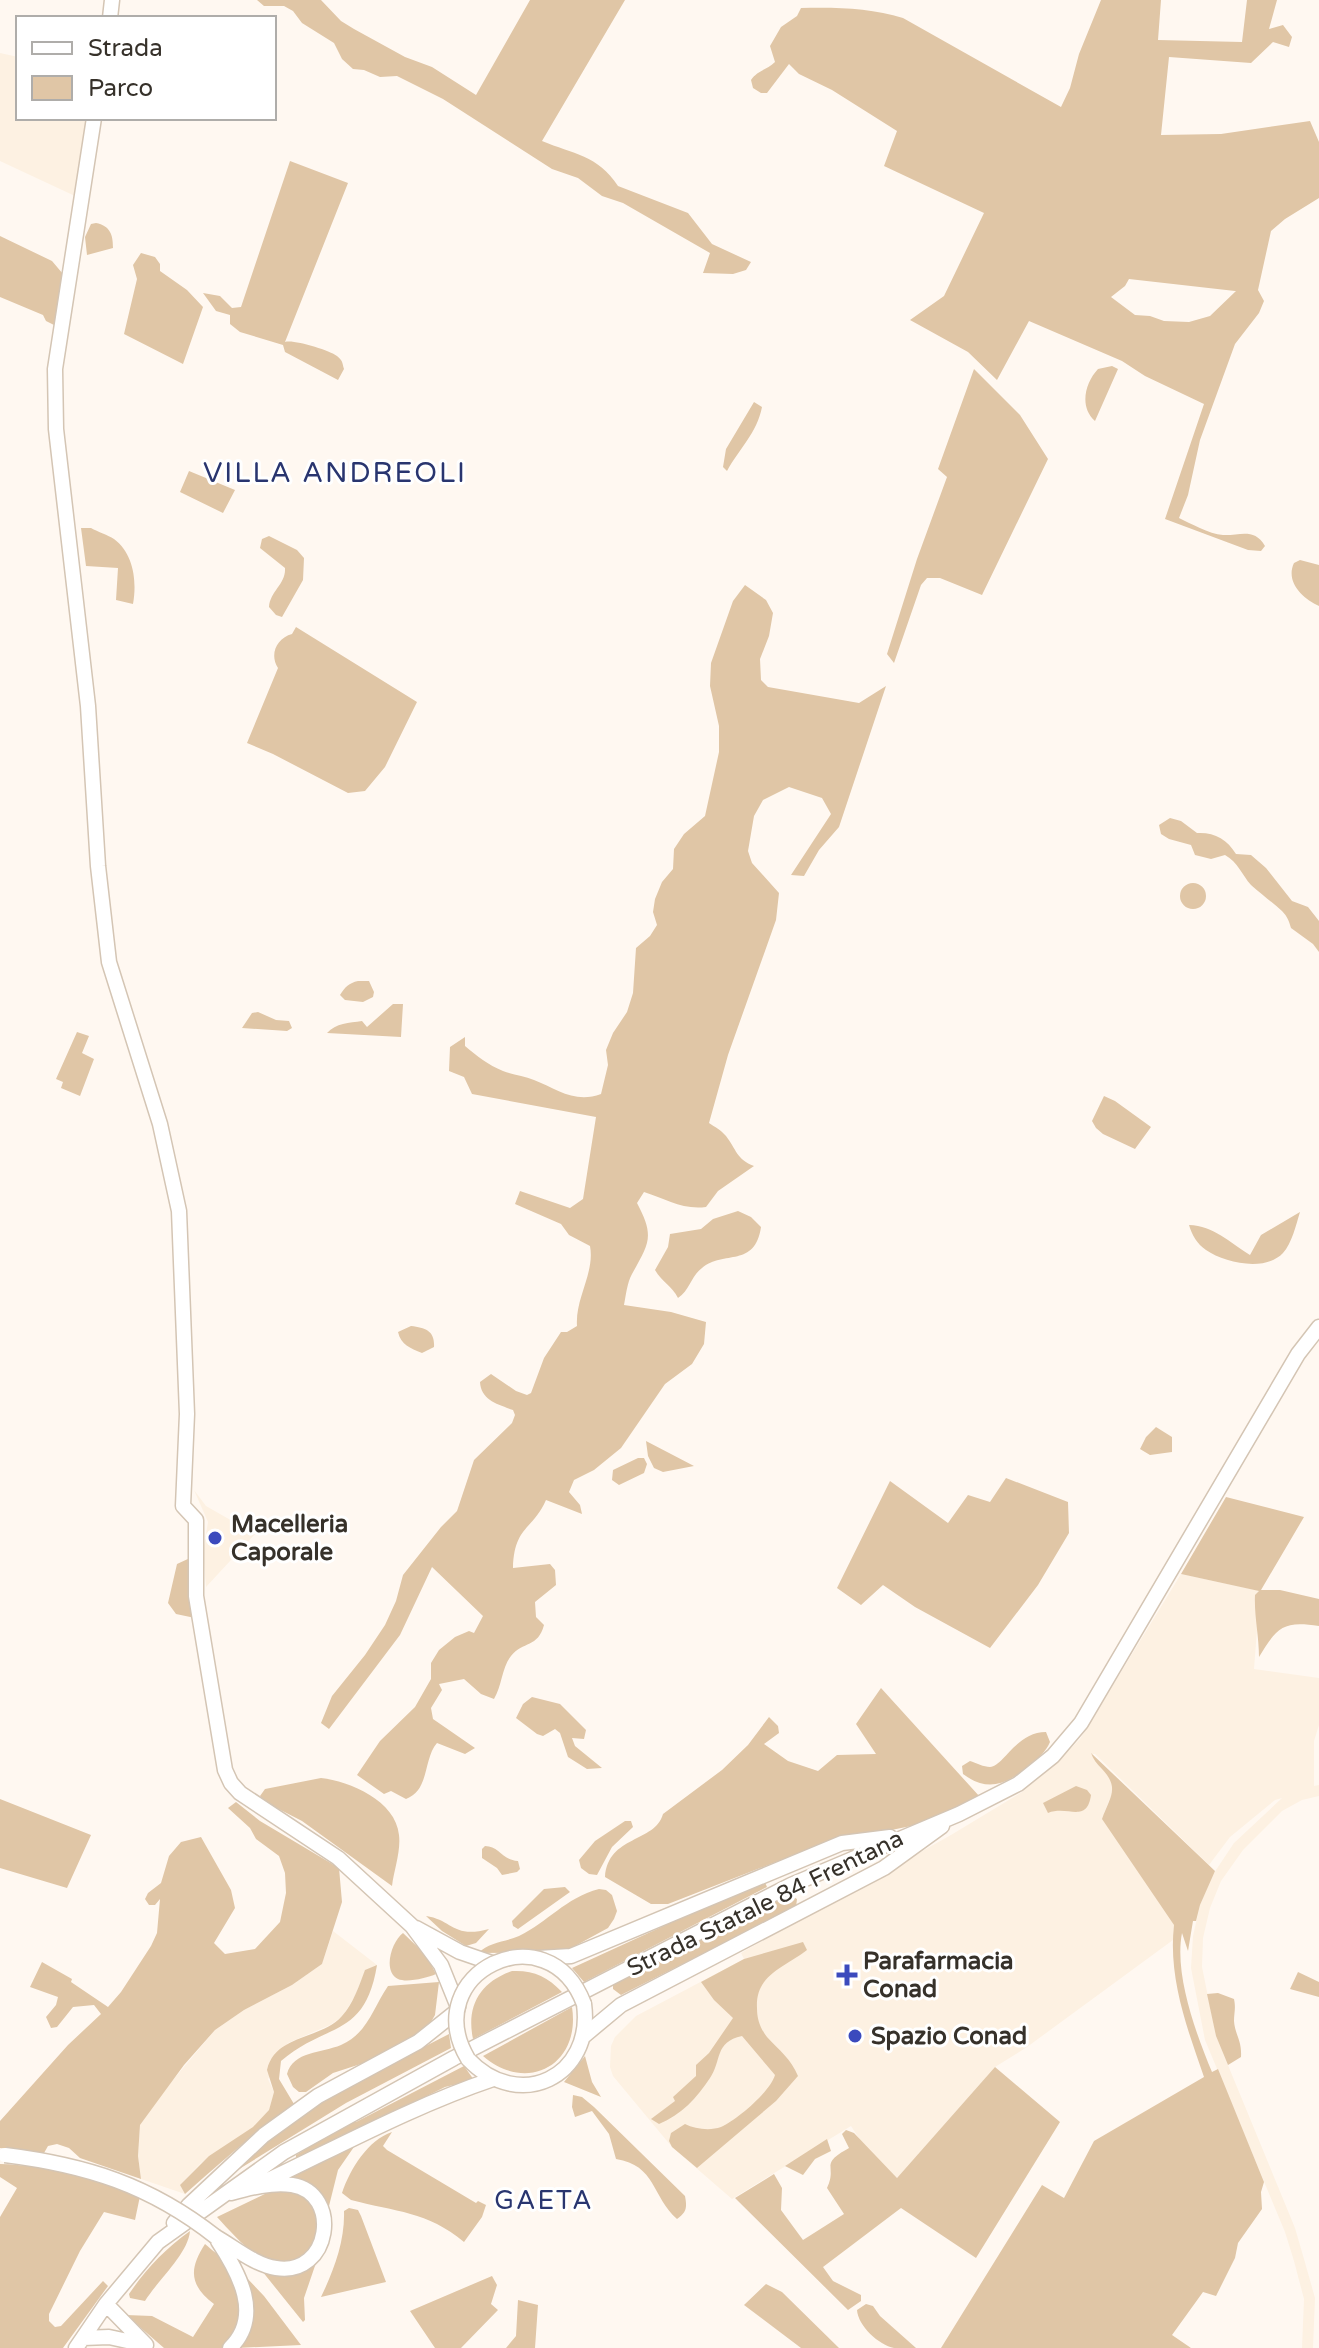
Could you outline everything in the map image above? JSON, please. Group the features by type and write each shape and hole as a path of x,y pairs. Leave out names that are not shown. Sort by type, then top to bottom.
{"main road":[{"path":"94,120 55,369 56,429 88,706 98,866 109,962 160,1124 179,1211 186,1401 183,1506 196,1520 196,1596 225,1770 231,1783 254,1804 285,1821 338,1858 412,1926 441,1965 457,2009 458,2036 468,2059 493,2079 524,2086 555,2076 569,2065 585,2035 584,2004 572,1980 551,1963 538,1958"},
{"name":"Strada Statale 84 Frentana","path":"80,2343 106,2304 158,2242 284,2152 454,2058 791,1885 959,1814 1018,1784 1053,1756 1081,1723 1285,1376 1319,1327"},
{"path":"585,2035 621,2005 884,1868 959,1814"},
{"path":"158,2242 189,2205 264,2135 318,2096 418,2042 457,2009 468,1983 492,1963 514,1956 571,1956 842,1843 906,1834"},
{"path":"412,1926 460,1952 492,1963"},
{"path":"251,2188 459,2090 493,2079"},
{"path":"2,2155 46,2160 108,2176 177,2209 216,2237 275,2268 288,2269 302,2265 321,2246 325,2219 320,2206 311,2195 295,2185 251,2188 222,2195"},
{"path":"216,2237 235,2267 245,2299 244,2330 230,2348"},
{"path":"106,2304 148,2346"},
{"path":"80,2343 109,2337 148,2346"}],"shaded area":[{"path":"0,53 16,57 16,120 88,120 75,196 0,161"},
{"path":"194,1490 206,1506 255,1534 206,1587 203,1552 208,1522"},
{"path":"1181,1574 1260,1591 1254,1669 1319,1678 1314,1786 1319,1785 1319,1796 1302,1800 1282,1811 1243,1850 1221,1881 1203,1938 1202,1967 1216,2036 1295,2228 1315,2298 1313,2348 1302,2348 1304,2299 1294,2261 1285,2232 1205,2040 1191,1968 1193,1936 1200,1905 1212,1876 1234,1843 1282,1798 1275,1800 1230,1837 1209,1865 1095,1754 1091,1754 1112,1779 1114,1789 1104,1813 1142,1861 1174,1925 1173,1940 995,2067 897,2178 860,2140 851,2126 732,2199 672,2147 613,2076 610,2067 611,2046 615,2037 636,2016 744,1959 741,1953 951,1835 1022,1792 1054,1765 1080,1739"},
{"path":"333,1931 377,1965 365,1971 342,2017 288,2043 268,2079 274,2092 269,2110 254,2127 201,2163 180,2185 185,2194 141,2179 138,2156 140,2125 157,2099 215,2030 322,1964"}],"green space":[{"path":"257,0 321,0 341,21 354,29 405,57 432,67 476,95 530,0 625,0 542,141 593,162 618,186 688,213 712,244 751,262 746,270 733,274 703,273 710,253 623,203 602,196 578,178 552,169 443,99 397,76 380,77 353,69 342,59 334,43 302,23 293,11 284,6 264,6"},
{"path":"1101,0 1161,0 1158,40 1242,42 1247,0 1277,0 1269,29 1283,25 1292,37 1289,47 1273,42 1251,63 1169,57 1161,135 1221,134 1310,121 1319,142 1319,198 1271,231 1258,290 1264,301 1259,313 1235,344 1200,440 1188,495 1179,518 1218,534 1256,536 1265,546 1261,551 1248,550 1165,519 1204,404 1145,376 1122,361 1029,321 997,380 968,352 910,320 944,296 984,213 884,166 897,131 832,90 799,74 789,64 767,93 753,88 751,80 775,62 770,46 781,27 797,16 801,8 853,9 903,18 1061,107 1070,88 1079,54","holes":["1129,279 1236,291 1210,316 1189,322 1164,321 1135,315 1111,297"]},
{"path":"290,161 348,183 285,342 311,346 337,356 344,369 338,380 285,352 283,345 240,332 230,324 230,315 216,311 203,293 220,296 232,308 241,307"},
{"path":"96,223 110,231 113,248 87,255 85,237 91,224"},
{"path":"0,236 52,261 63,274 54,325 46,321 43,315 0,297"},
{"path":"141,253 155,257 160,271 187,290 203,307 183,364 124,334 137,279 133,265"},
{"path":"1112,366 1118,369 1095,421 1085,402 1087,388 1098,369"},
{"path":"974,369 1020,415 1048,459 982,595 940,578 927,578 921,585 894,663 887,654 947,477 938,469"},
{"path":"754,402 762,407 760,416 727,471 723,467 726,449"},
{"path":"189,471 235,490 223,513 180,492"},
{"path":"81,528 91,528 114,539 126,552 134,578 133,604 116,600 118,568 86,566"},
{"path":"269,536 297,550 304,558 303,580 282,617 269,607 285,568 260,548 262,539"},
{"path":"1300,560 1319,565 1319,606 1307,599 1294,583 1292,570 1294,563"},
{"path":"745,585 766,600 773,613 769,636 760,659 761,680 768,687 859,703 886,686 839,827 819,850 804,876 791,875 831,814 822,798 789,787 763,800 754,816 748,851 752,863 779,893 776,920 728,1055 709,1123 724,1134 740,1157 754,1166 718,1191 706,1207 682,1205 644,1192 637,1203 646,1224 648,1240 629,1281 624,1305 671,1312 706,1322 704,1344 692,1364 665,1384 621,1448 594,1470 574,1480 569,1492 580,1505 582,1514 546,1500 520,1536 513,1568 550,1564 555,1570 556,1585 535,1602 536,1617 544,1625 541,1632 534,1641 511,1656 494,1699 481,1694 464,1679 439,1684 442,1690 431,1708 433,1719 475,1748 465,1754 437,1743 423,1782 414,1795 406,1799 391,1791 384,1794 357,1775 380,1741 415,1707 431,1679 431,1663 439,1650 455,1637 469,1631 474,1633 483,1616 432,1567 400,1635 329,1729 321,1723 332,1696 385,1625 403,1575 457,1511 474,1460 512,1423 513,1410 487,1397 480,1382 491,1374 516,1391 527,1395 531,1393 544,1358 561,1332 577,1326 591,1256 590,1246 569,1235 561,1224 515,1204 520,1191 570,1208 583,1199 596,1117 472,1094 464,1077 449,1071 450,1047 465,1037 465,1046 503,1071 574,1096 601,1094 608,1065 606,1050 627,1012 633,993 636,948 657,925 653,912 655,899 662,882 673,869 674,849 684,834 705,816 719,752 719,726 710,686 711,663 733,601"},
{"path":"296,627 417,702 385,767 365,791 348,793 247,743 278,668 274,657 276,647"},
{"path":"1170,818 1181,821 1197,833 1220,838 1236,854 1251,855 1266,868 1292,901 1308,907 1319,921 1319,952 1291,928 1284,913 1251,885 1237,865 1225,855 1211,859 1195,855 1191,845 1161,834 1159,825"},
{"path":"1193,883 1202,887 1206,896 1202,905 1193,909 1184,905 1180,896 1184,887"},
{"path":"358,981 369,981 373,997 363,1002 345,1000 340,995 342,992"},
{"path":"393,1004 403,1004 401,1037 327,1033 339,1025 352,1022 362,1021 367,1027"},
{"path":"258,1012 276,1020 289,1021 292,1028 287,1031 242,1028 252,1013"},
{"path":"77,1032 89,1036 82,1053 94,1059 80,1096 61,1088 63,1082 56,1079"},
{"path":"1104,1096 1151,1127 1135,1149 1096,1128 1092,1121"},
{"path":"738,1211 751,1217 761,1227 758,1240 745,1253 702,1268 678,1298 655,1270 668,1247 670,1234 701,1229 713,1219"},
{"path":"1300,1212 1283,1253 1275,1259 1256,1264 1234,1262 1214,1255 1195,1239 1189,1225 1214,1232 1250,1255 1261,1235"},
{"path":"411,1326 428,1331 433,1337 434,1347 422,1353 404,1343 398,1332"},
{"path":"1156,1427 1172,1437 1172,1452 1150,1455 1140,1449"},
{"path":"646,1441 694,1466 663,1472 654,1468"},
{"path":"644,1458 647,1464 644,1473 619,1485 612,1480 613,1470"},
{"path":"1006,1478 1068,1502 1069,1533 1038,1585 990,1648 915,1607 883,1585 861,1605 837,1588 890,1481 948,1523 968,1495 990,1502"},
{"path":"1226,1497 1304,1517 1261,1590 1280,1590 1319,1599 1319,1626 1297,1624 1282,1628 1259,1657 1255,1595 1259,1591 1181,1574"},
{"path":"190,1558 195,1618 176,1614 168,1603 177,1564"},
{"path":"881,1688 980,1797 921,1824 822,1844 668,1904 651,1904 605,1877 614,1854 651,1830 663,1814 722,1770 748,1745 769,1717 778,1726 779,1733 764,1744 788,1761 818,1771 837,1755 876,1754 856,1724"},
{"path":"532,1697 560,1704 586,1730 584,1739 572,1738 575,1746 602,1768 587,1769 568,1757 560,1733 555,1729 543,1736 516,1718 523,1704"},
{"path":"1046,1732 1050,1742 1044,1752 1022,1772 1006,1781 989,1785 963,1774 962,1766 970,1761 990,1767 1027,1737"},
{"path":"1091,1753 1215,1871 1196,1921 1193,1921 1188,1951 1182,1933 1181,1967 1193,2022 1206,2057 1212,2072 1218,2069 1264,2182 1262,2209 1238,2243 1235,2258 1216,2296 1203,2292 1172,2335 1191,2348 941,2348 1042,2185 1064,2198 1094,2141 1204,2077 1176,1983 1174,1925 1102,1819 1112,1787"},
{"path":"321,1778 358,1788 390,1812 399,1835 392,1886 302,1821 265,1802 260,1796 265,1789"},
{"path":"1076,1786 1091,1795 1085,1809 1048,1813 1043,1803"},
{"path":"0,1799 91,1835 67,1888 0,1868"},
{"path":"236,1802 260,1821 339,1868 342,1902 322,1964 215,2030 184,2065 140,2125 138,2156 141,2179 80,2158 69,2148 57,2144 48,2146 44,2153 0,2148 0,2121 68,2045 101,2014 94,2005 73,2007 57,2027 51,2028 46,2017 56,2005 58,1997 30,1987 42,1962 72,1979 71,1982 108,2007 121,1992 157,1933 160,1899 155,1905 149,1905 145,1899 161,1883 169,1856 181,1842 201,1837 231,1890 235,1908 214,1943 225,1954 255,1949 280,1922 286,1893 285,1873 279,1856 256,1839 250,1828 228,1808"},
{"path":"625,1821 631,1821 633,1827 612,1847 597,1875 581,1868 579,1860 595,1841"},
{"path":"485,1846 518,1861 520,1869 502,1875 482,1858"},
{"path":"764,1880 767,1887 584,1982 572,1968"},
{"path":"565,1887 570,1892 518,1929 513,1926 512,1921 544,1889"},
{"path":"599,1889 612,1895 617,1911 614,1919 608,1928 564,1952 479,1953 492,1944 519,1936 576,1898"},
{"path":"790,1895 797,1899 796,1907 621,1995 613,1989 613,1985 623,1979"},
{"path":"426,1916 468,1932 489,1929 476,1943 466,1946"},
{"path":"403,1933 426,1955 436,1974 406,1980 393,1975 390,1956 395,1942"},
{"path":"803,1942 807,1950 773,1973 761,1987 757,2008 762,2030 798,2076 776,2101 697,2168 672,2147 669,2141 671,2133 685,2124 707,2129 728,2123 760,2097 775,2075 742,2036 733,2039 723,2047 714,2072 688,2105 659,2124 651,2119 675,2101 673,2097 696,2076 696,2065 709,2053 733,2018 701,1982 744,1959"},
{"path":"377,1965 371,1989 353,2018 281,2061 279,2079 294,2104 185,2194 180,2185 209,2156 253,2127 269,2110 274,2092 267,2070 272,2058 289,2043 333,2024 353,2000 365,1970"},
{"path":"512,1971 539,1975 562,1992 473,2039 472,2016 478,1997 491,1982"},
{"path":"1298,1972 1319,1982 1319,1997 1290,1989"},
{"path":"439,1982 435,2015 428,2027 414,2038 373,2060 333,2073 306,2092 299,2092 293,2087 287,2074 290,2066 302,2057 350,2040 369,2020 388,1986"},
{"path":"1218,1993 1235,2002 1234,2021 1241,2057 1228,2065 1216,2036 1207,1994"},
{"path":"572,2007 573,2027 568,2044 559,2058 547,2068 517,2073 483,2056"},
{"path":"449,2034 451,2048 346,2103 236,2171 283,2129 309,2111 364,2078"},
{"path":"585,2056 592,2082 601,2097 564,2082"},
{"path":"464,2066 474,2080 445,2087 296,2159 296,2155 354,2120 356,2122"},
{"path":"995,2067 1060,2122 976,2258 901,2208 823,2267 833,2281 861,2295 861,2301 848,2310 735,2198 774,2174 782,2188 781,2210 803,2240 844,2214 827,2188 831,2162 849,2148 842,2134 846,2130 854,2133 897,2178"},
{"path":"573,2095 582,2097 594,2107 685,2196 686,2209 683,2214 677,2219 639,2168 616,2159 609,2134 592,2111 575,2117"},
{"path":"392,2132 383,2146 387,2150 476,2203 486,2205 482,2217 464,2242 424,2218 351,2200 342,2193 361,2156 375,2142"},
{"path":"827,2139 831,2151 815,2159 803,2175 785,2166"},
{"path":"356,2144 338,2170 329,2206 311,2187 287,2179"},
{"path":"0,2164 71,2174 140,2196 135,2220 104,2212 80,2251 49,2314 49,2321 55,2327 61,2326 103,2281 108,2286 63,2348 0,2348 0,2217 17,2188 0,2177"},
{"path":"289,2189 305,2198 314,2210 317,2224 316,2237 299,2258 286,2262 262,2258 217,2217 273,2190"},
{"path":"349,2208 358,2210 361,2216 386,2282 321,2297 338,2255 344,2211"},
{"path":"190,2231 184,2249 145,2301 130,2298 129,2294 149,2268"},
{"path":"205,2244 226,2263 237,2287 240,2309 236,2330 223,2348 164,2348 126,2315 152,2316 193,2337 214,2304 200,2290 194,2276 196,2261"},
{"path":"318,2257 304,2298 303,2322 258,2266"},
{"path":"244,2275 264,2296 301,2345 236,2348"},
{"path":"492,2276 497,2285 491,2304 498,2310 461,2348 435,2348 410,2311"},
{"path":"766,2284 782,2292 839,2348 801,2348 744,2305"},
{"path":"518,2300 538,2305 535,2348 506,2348 516,2336"},
{"path":"866,2304 873,2306 916,2348 894,2348 870,2334 857,2310"}],"place":[{"name":"Macelleria Caporale","path":"215,1538"},
{"name":"Parafarmacia Conad","path":"847,1975"},
{"name":"Spazio Conad","path":"855,2036"}],"district":[{"name":"VILLA ANDREOLI","path":"335,472"},
{"name":"GAETA","path":"544,2200"}]}
